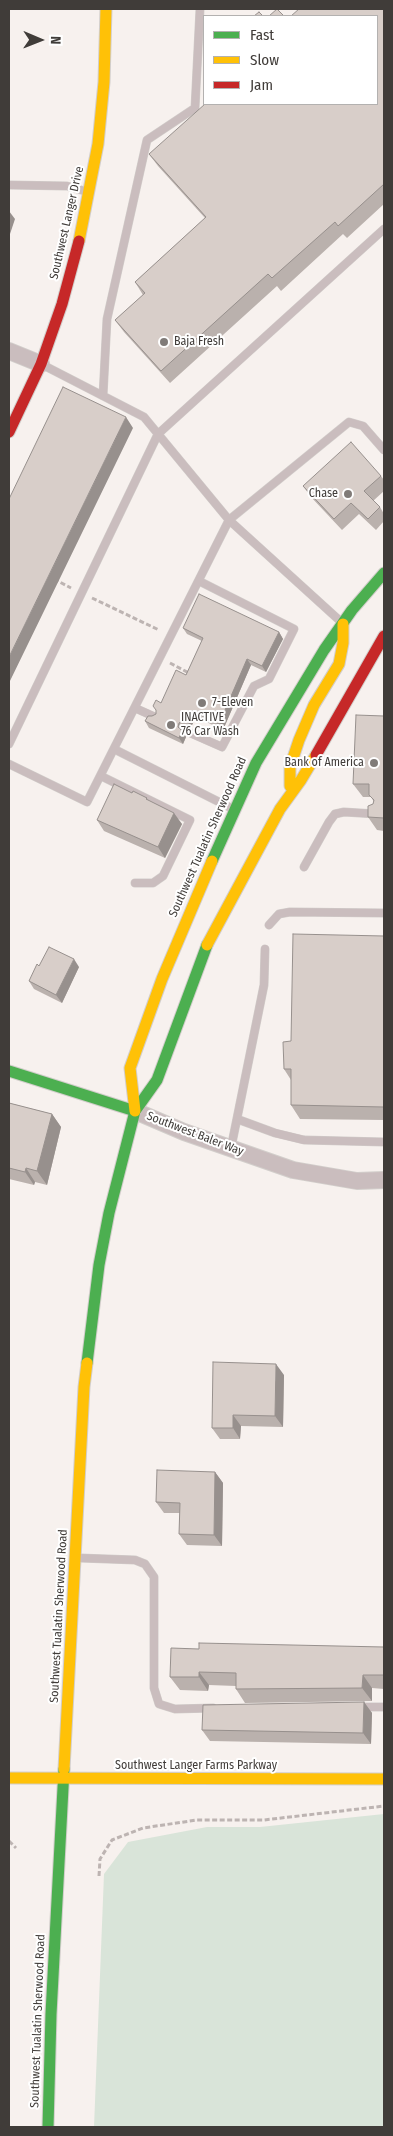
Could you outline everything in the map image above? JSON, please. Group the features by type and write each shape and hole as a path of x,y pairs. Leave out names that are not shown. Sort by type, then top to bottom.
{"main road":[{"name":"Southwest Langer Drive","path":"9,432 41,364 71,271 90,192 98,144 103,91 106,9"},
{"name":"Southwest Tualatin Sherwood Road","path":"48,2127 51,2014 65,1779 84,1387 91,1323 110,1213 135,1111 130,1068 162,979 234,809 264,748 324,650 343,623 384,573"},
{"path":"290,795 290,767 298,740 314,705 338,664 343,644 343,623"},
{"name":"Southwest Tualatin Sherwood Road","path":"135,1111 157,1080 187,994 214,929 290,795 381,649 384,636"},
{"name":"Southwest Baler Way","path":"9,1071 135,1111"},
{"name":"Southwest Langer Farms Parkway","path":"9,1778 384,1779"}],"street":[{"path":"9,351 41,364"},
{"name":"Southwest Baler Way","path":"135,1111 184,1132 293,1170 357,1181 384,1180"}],"lane":[{"path":"103,396 106,319 147,140 195,108 200,9"},
{"path":"9,185 67,186 90,192"},
{"path":"9,744 158,434 384,229"},
{"path":"41,364 144,417 229,520 343,623"},
{"path":"9,764 87,802 229,520 349,422 362,426 384,450"},
{"path":"188,732 222,747 254,686 269,679 294,629 198,581"},
{"path":"134,708 154,717"},
{"path":"114,749 234,809"},
{"path":"100,776 190,820 163,876 153,883 135,883"},
{"path":"304,867 335,814 344,812 378,814"},
{"path":"269,926 279,914 290,912 384,913"},
{"path":"231,1148 264,985 265,949"},
{"path":"237,1119 275,1133 304,1140 384,1142"},
{"path":"75,1558 135,1560 145,1564 154,1577 154,1688 159,1704 175,1709 221,1708"},
{"path":"346,1707 384,1707"}],"path":[{"path":"49,577 159,631 156,638"},
{"path":"160,658 194,676"},
{"path":"99,1876 100,1859 112,1840 143,1828 197,1820 264,1820 384,1806"},
{"path":"9,1841 16,1848"}],"shaded area":[{"path":"384,1814 384,2127 94,2127 104,1874 128,1842 207,1827 260,1827"}],"building":[{"path":"277,9 283,15 270,15"},
{"path":"299,9 384,9 384,184 338,226 335,222 272,278 268,274 161,371 115,320 145,293 135,282 206,217 149,154 204,105 378,105 378,15 292,15"},
{"path":"63,387 126,417 9,657 9,499"},
{"name":"Chase","path":"351,442 381,476 364,491 380,507 368,519 351,503 334,519 303,486"},
{"path":"199,594 279,632 262,666 247,659 219,724 192,711 187,721 183,720 179,723 178,727 182,731 179,738 145,721 148,716 156,714 153,706 156,700 161,703 176,670 186,675 203,638 183,628"},
{"path":"356,715 384,716 384,818 368,817 368,806 373,804 374,800 369,795 369,784 353,784"},
{"path":"114,784 132,793 133,791 174,813 158,847 97,820"},
{"path":"293,934 384,936 384,1107 291,1105 291,1069 284,1069 283,1042 291,1041"},
{"path":"49,947 74,959 56,995 29,981 37,964 39,966"},
{"path":"9,1103 52,1114 37,1171 26,1168 25,1172 9,1168"},
{"path":"213,1362 276,1364 275,1416 233,1415 233,1428 212,1428"},
{"path":"157,1470 215,1472 214,1535 179,1534 180,1503 156,1502"},
{"path":"199,1643 384,1647 384,1675 363,1675 362,1688 236,1689 236,1673 199,1672 199,1677 170,1677 171,1648 199,1649"},
{"path":"364,1702 363,1733 202,1730 203,1705"}],"traffic: fast":[{"path":"212,861 256,763 324,650 352,610 384,573"},
{"path":"87,1363 99,1265 109,1213 135,1111 157,1080 207,945"},
{"path":"9,1071 135,1111"},
{"path":"48,2127 51,2014 64,1769"}],"traffic: slow":[{"path":"79,241 98,144 104,82 106,9"},
{"path":"290,786 290,767 299,740 314,705 339,664 343,643 343,624"},
{"path":"207,945 280,809 316,755"},
{"path":"135,1111 130,1068 162,979 212,861"},
{"path":"64,1769 84,1387 87,1363"},
{"path":"9,1778 384,1779"}],"traffic: jam":[{"path":"9,432 41,364 62,304 79,241"},
{"path":"316,755 384,636"}],"place":[{"name":"Baja Fresh","path":"164,342"},
{"name":"Chase","path":"348,494"},
{"name":"7-Eleven","path":"202,703"},
{"name":"INACTIVE 76 Car Wash","path":"171,725"},
{"name":"Bank of America","path":"374,763"}]}
